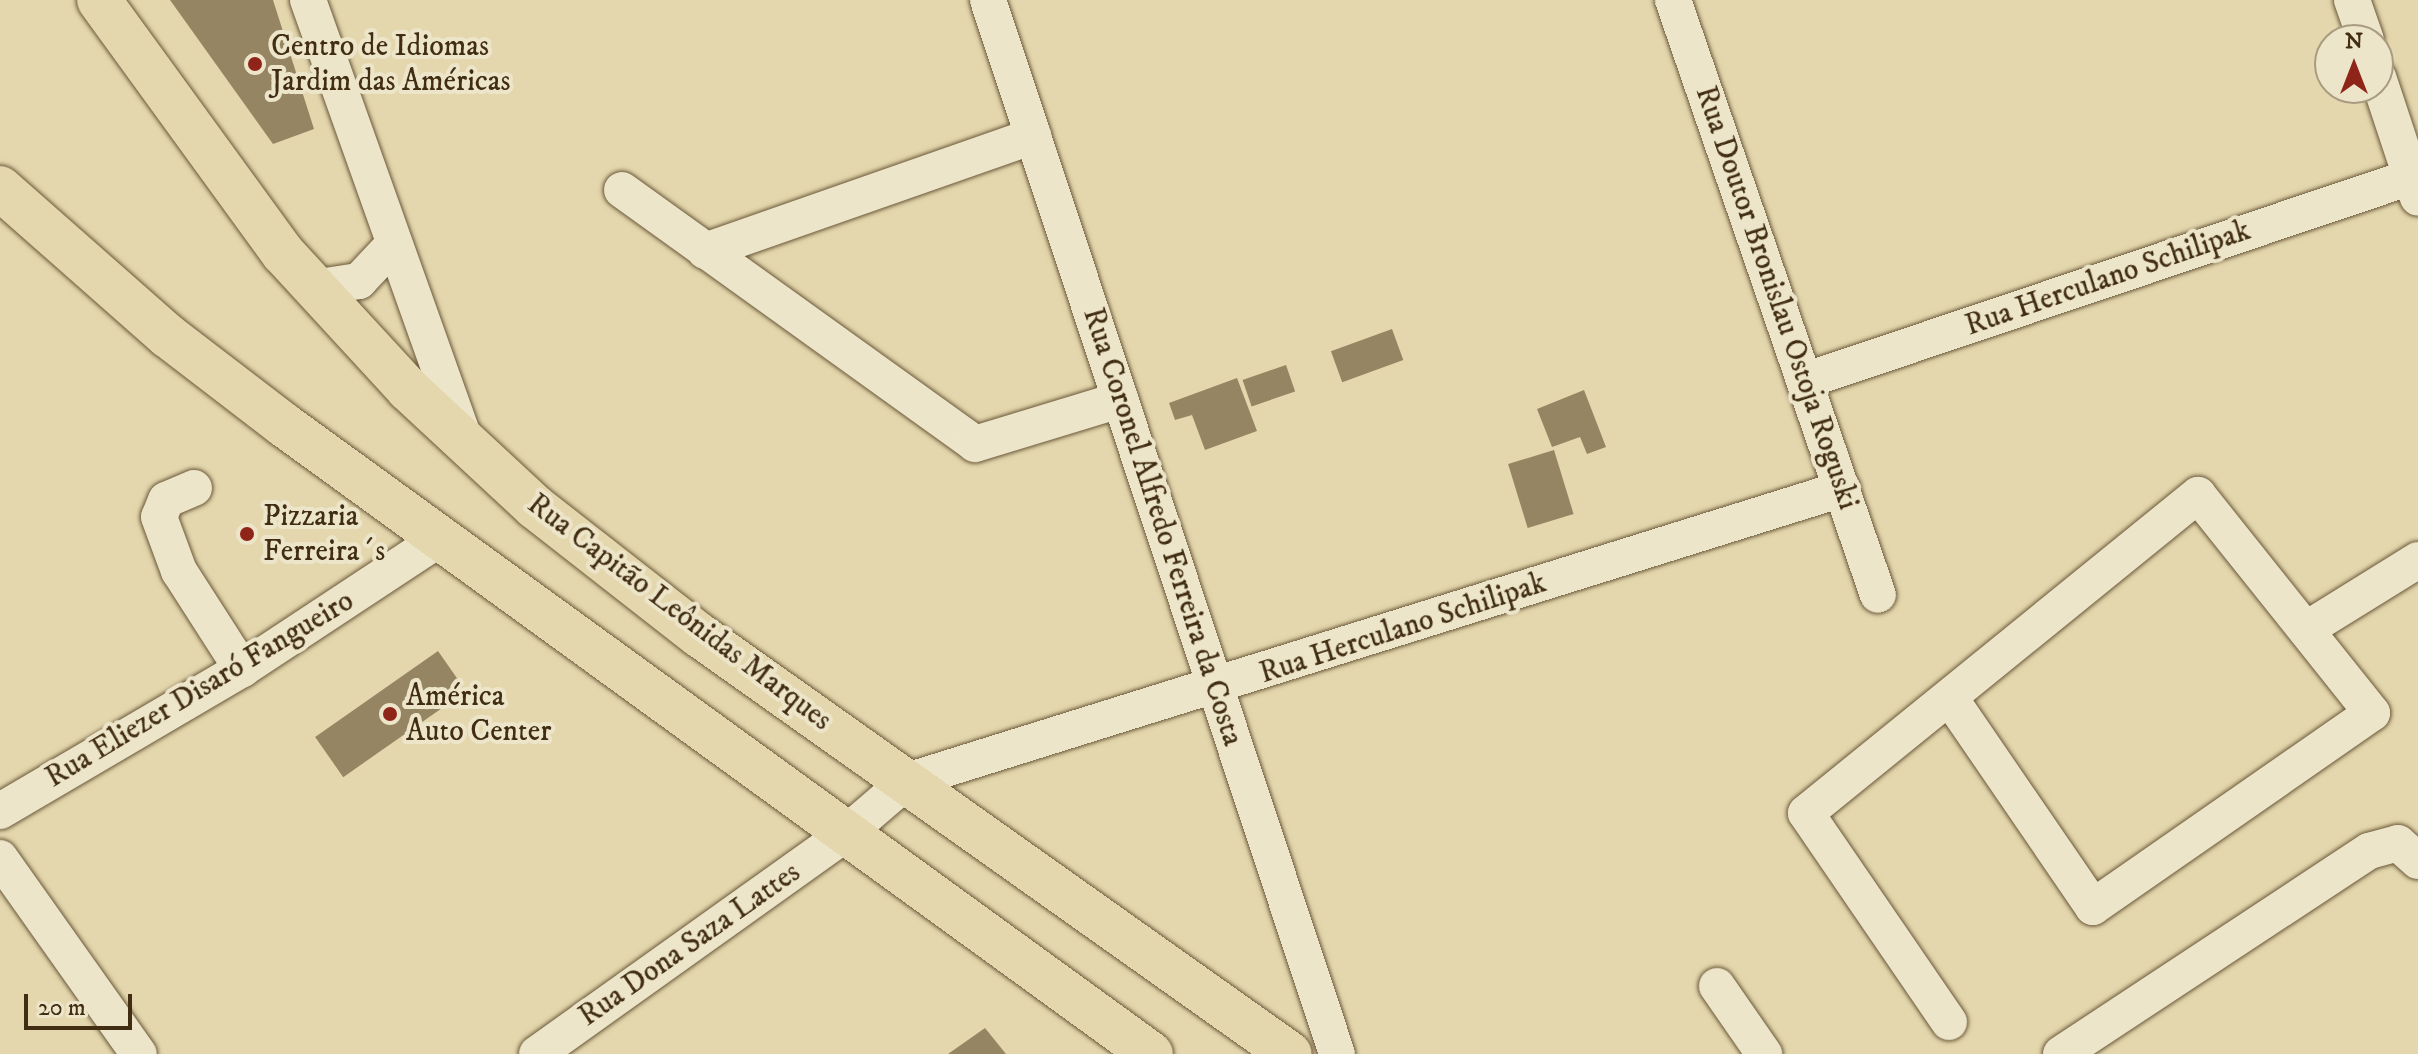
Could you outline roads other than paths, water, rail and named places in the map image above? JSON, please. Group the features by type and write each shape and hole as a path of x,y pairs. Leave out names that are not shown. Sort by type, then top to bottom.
{"main road":[{"name":"Rua Capitão Leônidas Marques","path":"99,0 235,194 313,288 467,446 619,576 1290,1054"},
{"path":"0,188 168,336 438,540 843,836 1151,1054"}],"street":[{"path":"308,0 392,246 467,446"},
{"name":"Rua Coronel Alfredo Ferreira da Costa","path":"988,0 1337,1054"},
{"name":"Rua Doutor Bronislau Ostoja Roguski","path":"1673,0 1878,595"},
{"path":"2352,0 2360,24"},
{"path":"2387,104 2414,188"},
{"path":"705,251 1033,136"},
{"name":"Rua Herculano Schilipak","path":"1804,381 2414,188"},
{"path":"622,190 975,444 1120,400"},
{"path":"313,288 359,281 392,246"},
{"path":"194,488 166,500 159,517 179,571 242,669"},
{"name":"Rua Herculano Schilipak","path":"843,836 907,781 1215,689 1842,489"},
{"path":"1949,1022 1806,813 1952,701 2198,495 2310,627 2372,713 2093,907 1952,701"},
{"name":"Rua Eliezer Disaró Fangueiro","path":"0,811 242,669 438,540"},
{"path":"2310,627 2418,560"},
{"name":"Rua Dona Saza Lattes","path":"537,1054 843,836"},
{"path":"2061,1054 2369,851 2398,843 2418,861"},
{"path":"0,858 139,1054"},
{"path":"1717,986 1764,1054"}],"place":[{"name":"Centro de Idiomas Jardim das Américas","path":"255,64"},
{"name":"Pizzaria Ferreira´s","path":"247,534"},
{"name":"América Auto Center","path":"390,714"}]}
